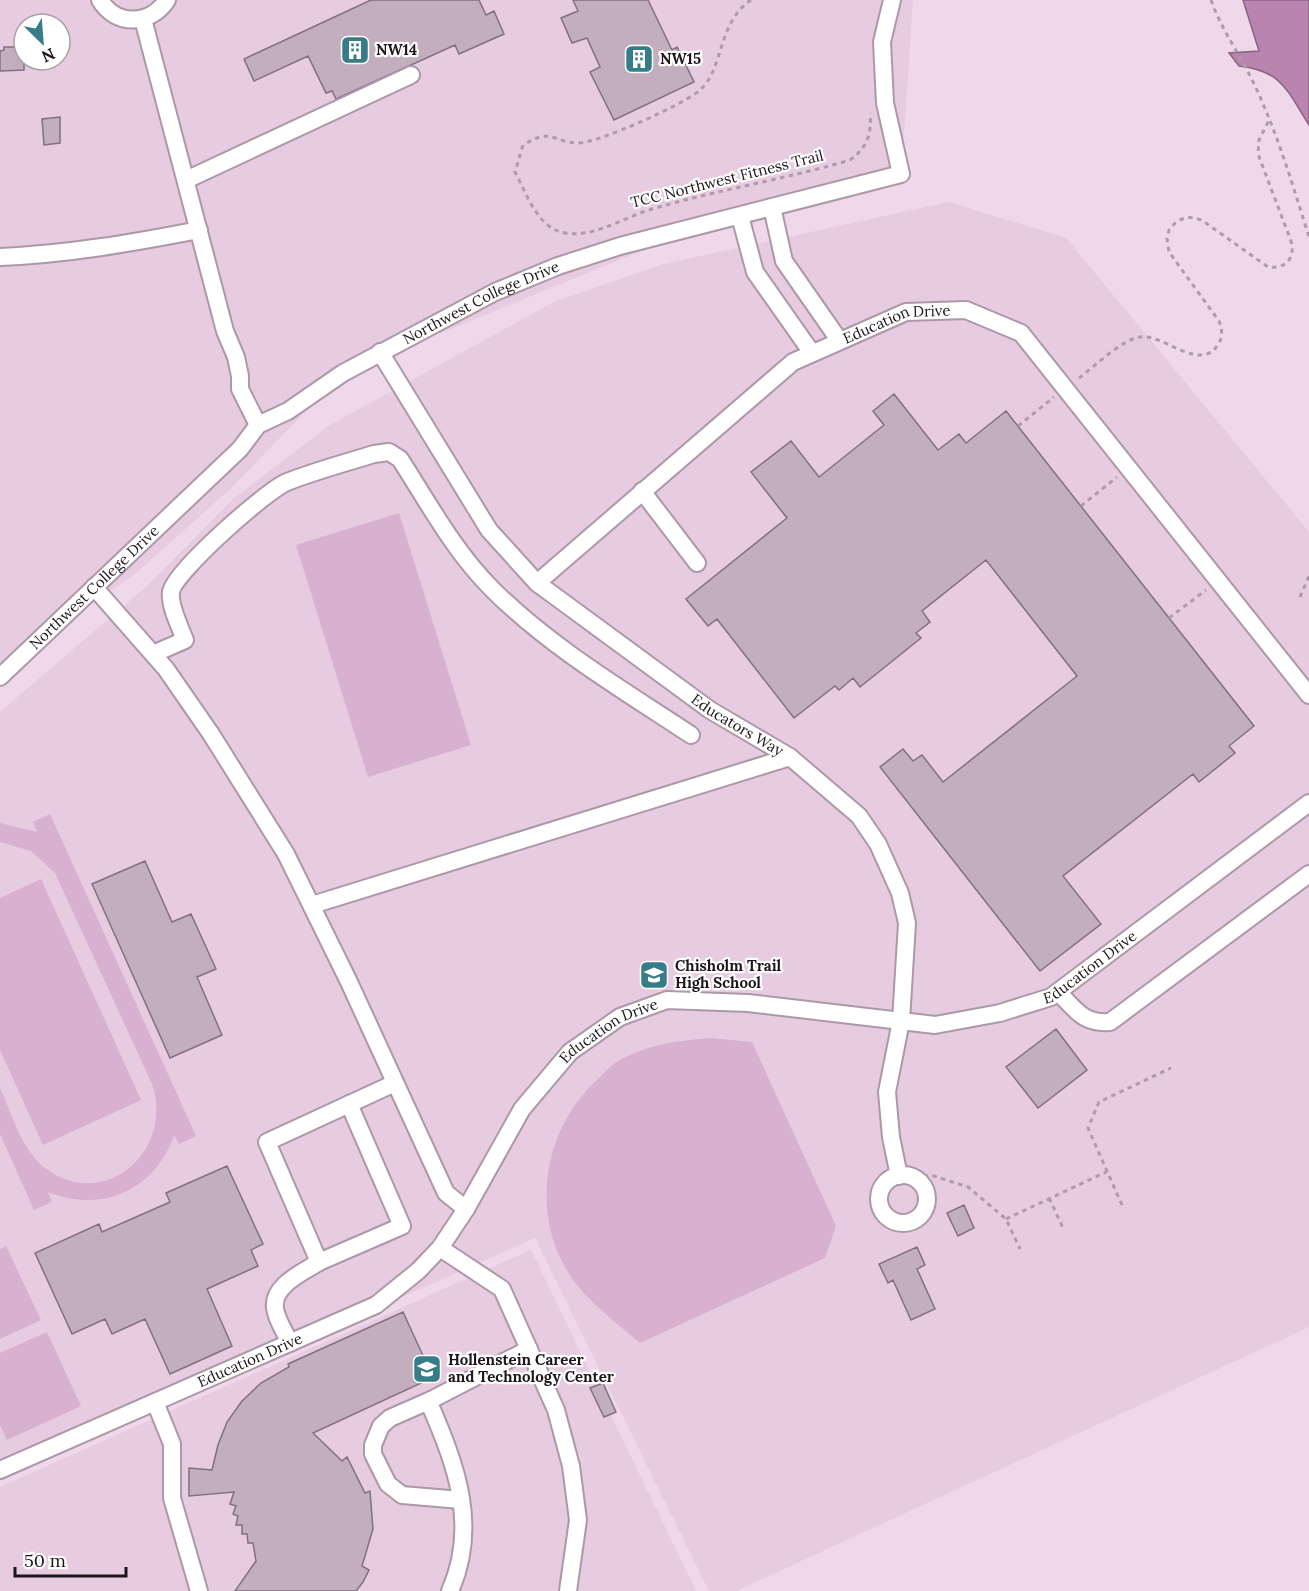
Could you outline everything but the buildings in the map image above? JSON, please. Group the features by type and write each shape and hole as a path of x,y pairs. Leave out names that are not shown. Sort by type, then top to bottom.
{"street":[{"path":"100,0 117,17 133,20 143,19 157,12 167,0"},
{"name":"Northwest College Drive","path":"0,677 240,448 258,425 288,411 343,373 380,352 495,292 558,266 620,246 901,174 885,102 882,42 892,0"},
{"path":"143,19 225,331 225,360 258,425"},
{"path":"186,180 411,75"},
{"path":"772,207 784,261 839,340"},
{"path":"740,216 755,273 812,353"},
{"path":"0,257 56,255 115,247 199,230"},
{"name":"Education Drive","path":"537,583 793,362 906,312 966,310 1021,333 1309,695"},
{"name":"Educators Way","path":"380,352 489,530 537,583 710,710 790,757 860,816 878,844 893,875 907,923 901,1021 887,1092 891,1137 907,1177"},
{"path":"153,654 185,640 171,595 175,583 205,550 257,502 286,482 389,452 400,459 441,526 493,590 579,661 691,735"},
{"path":"642,491 697,563"},
{"path":"94,586 153,654 212,734 286,854 312,904 446,1193 466,1209"},
{"path":"312,904 790,757"},
{"name":"Education Drive","path":"0,1470 376,1305 418,1272 440,1248 466,1209 522,1109 570,1052 620,1017 667,1000 748,1003 935,1025 1000,1013 1051,997 1309,803"},
{"path":"1058,992 1083,1017 1094,1023 1110,1022 1309,874"},
{"path":"319,1262 267,1142 395,1083"},
{"path":"290,1343 275,1309 275,1300 290,1280 319,1262 402,1226 349,1104"},
{"path":"440,1248 502,1289 556,1410 571,1466 578,1520 568,1591"},
{"path":"461,1500 402,1495 382,1477 373,1454 373,1445 381,1426 390,1418 431,1400 529,1349"},
{"path":"431,1400 430,1405 457,1473 461,1500 462,1551 450,1591"},
{"path":"155,1402 172,1444 172,1498 199,1591"}],"path":[{"name":"TCC Northwest Fitness Trail","path":"751,0 732,20 709,78 701,90 684,101 595,140 579,143 554,135 537,137 523,145 515,172 541,219 550,228 565,233 582,234 650,210 850,160 865,147 870,135 870,111"},
{"path":"1211,0 1225,35 1254,84 1279,143 1309,237"},
{"path":"1079,378 1129,340 1152,337 1200,356 1211,352 1220,341 1219,321 1168,248 1169,230 1179,220 1194,217 1203,220 1268,267 1279,267 1290,260 1293,253 1292,241 1258,154 1259,140 1269,120"},
{"path":"1018,426 1063,391"},
{"path":"1081,506 1119,476"},
{"path":"1300,597 1309,576"},
{"path":"1169,618 1206,590"},
{"path":"1122,1204 1088,1128 1099,1102 1171,1068"},
{"path":"1006,1219 1106,1172"},
{"path":"907,1177 931,1175 964,1184 1006,1219 1020,1249"},
{"path":"1049,1198 1064,1230"}],"shaded area":[{"path":"0,0 913,0 901,174 707,224 343,373 230,489 135,574 0,667"},
{"path":"1243,0 1309,0 1309,125 1289,93 1275,78 1254,69 1239,66 1229,53 1259,51"},
{"name":"Chisholm Trail High School","path":"949,202 1066,238 1309,532 1309,1327 736,1591 709,1591 535,1238 0,1476 0,712 147,586 233,499 330,425 554,302 664,264"},
{"path":"399,513 471,745 368,777 296,545"},
{"path":"50,814 196,1136 179,1144 174,1135 166,1154 154,1170 140,1183 124,1192 106,1198 88,1200 68,1198 48,1192 52,1202 34,1210 0,1134 0,1088 18,1131 30,1151 45,1168 67,1180 90,1183 111,1179 129,1168 144,1152 153,1132 156,1109 152,1084 55,873 31,851 0,842 0,823 37,832 33,822"},
{"path":"41,879 141,1100 43,1145 0,1050 0,898"},
{"path":"710,1038 752,1042 836,1226 825,1258 640,1343 586,1295 571,1277 558,1253 550,1227 547,1200 548,1173 554,1147 565,1122 579,1099 613,1065 630,1055 652,1047"},
{"path":"6,1246 41,1320 0,1339 0,1249"},
{"name":"Hollenstein Career and Technology Center","path":"531,1250 696,1591 0,1591 0,1487"},
{"path":"47,1332 81,1406 7,1440 0,1425 0,1353"}],"place":[{"name":"NW14","path":"355,50"},
{"name":"NW15","path":"639,59"},
{"name":"Chisholm Trail High School","path":"654,975"},
{"name":"Hollenstein Career and Technology Center","path":"427,1369"}]}
